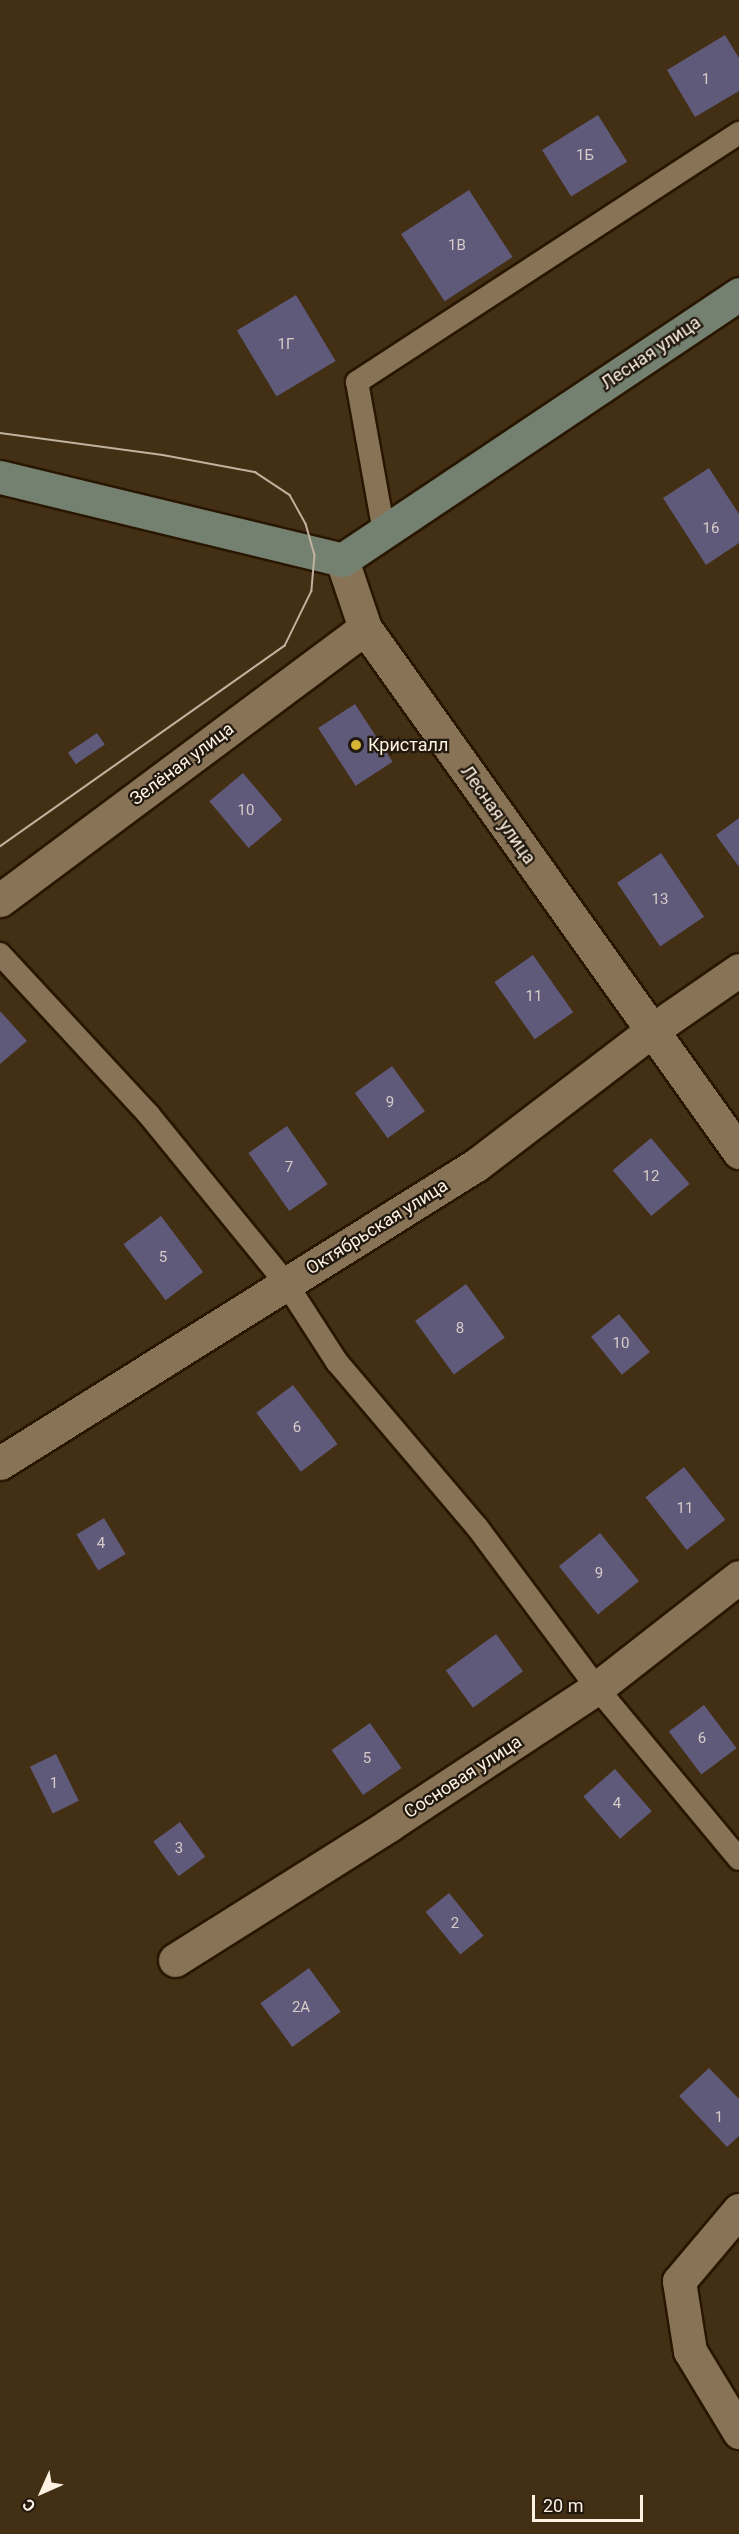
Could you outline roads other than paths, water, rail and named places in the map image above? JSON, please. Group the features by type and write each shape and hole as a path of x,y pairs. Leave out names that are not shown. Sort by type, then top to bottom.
{"main road":[{"name":"Лесная улица","path":"342,560 739,294"},
{"path":"0,477 342,560"}],"street":[{"name":"Лесная улица","path":"342,560 364,628 739,1152"},
{"name":"Зелёная улица","path":"0,900 364,628"},
{"name":"Октябрьская улица","path":"0,1463 476,1165 651,1031 739,970"},
{"name":"Сосновая улица","path":"175,1960 389,1825 597,1688 739,1577"},
{"path":"739,2210 679,2281 690,2351 739,2432"}],"lane":[{"path":"384,532 357,382 739,132"},
{"path":"0,954 149,1114 286,1283 337,1362 477,1527 597,1688 739,1859"}],"tram line":[{"path":"0,433 163,455 255,472 290,495 306,524 315,555 312,591 285,646 0,847"}],"place":[{"name":"Кристалл","path":"356,745"}]}
